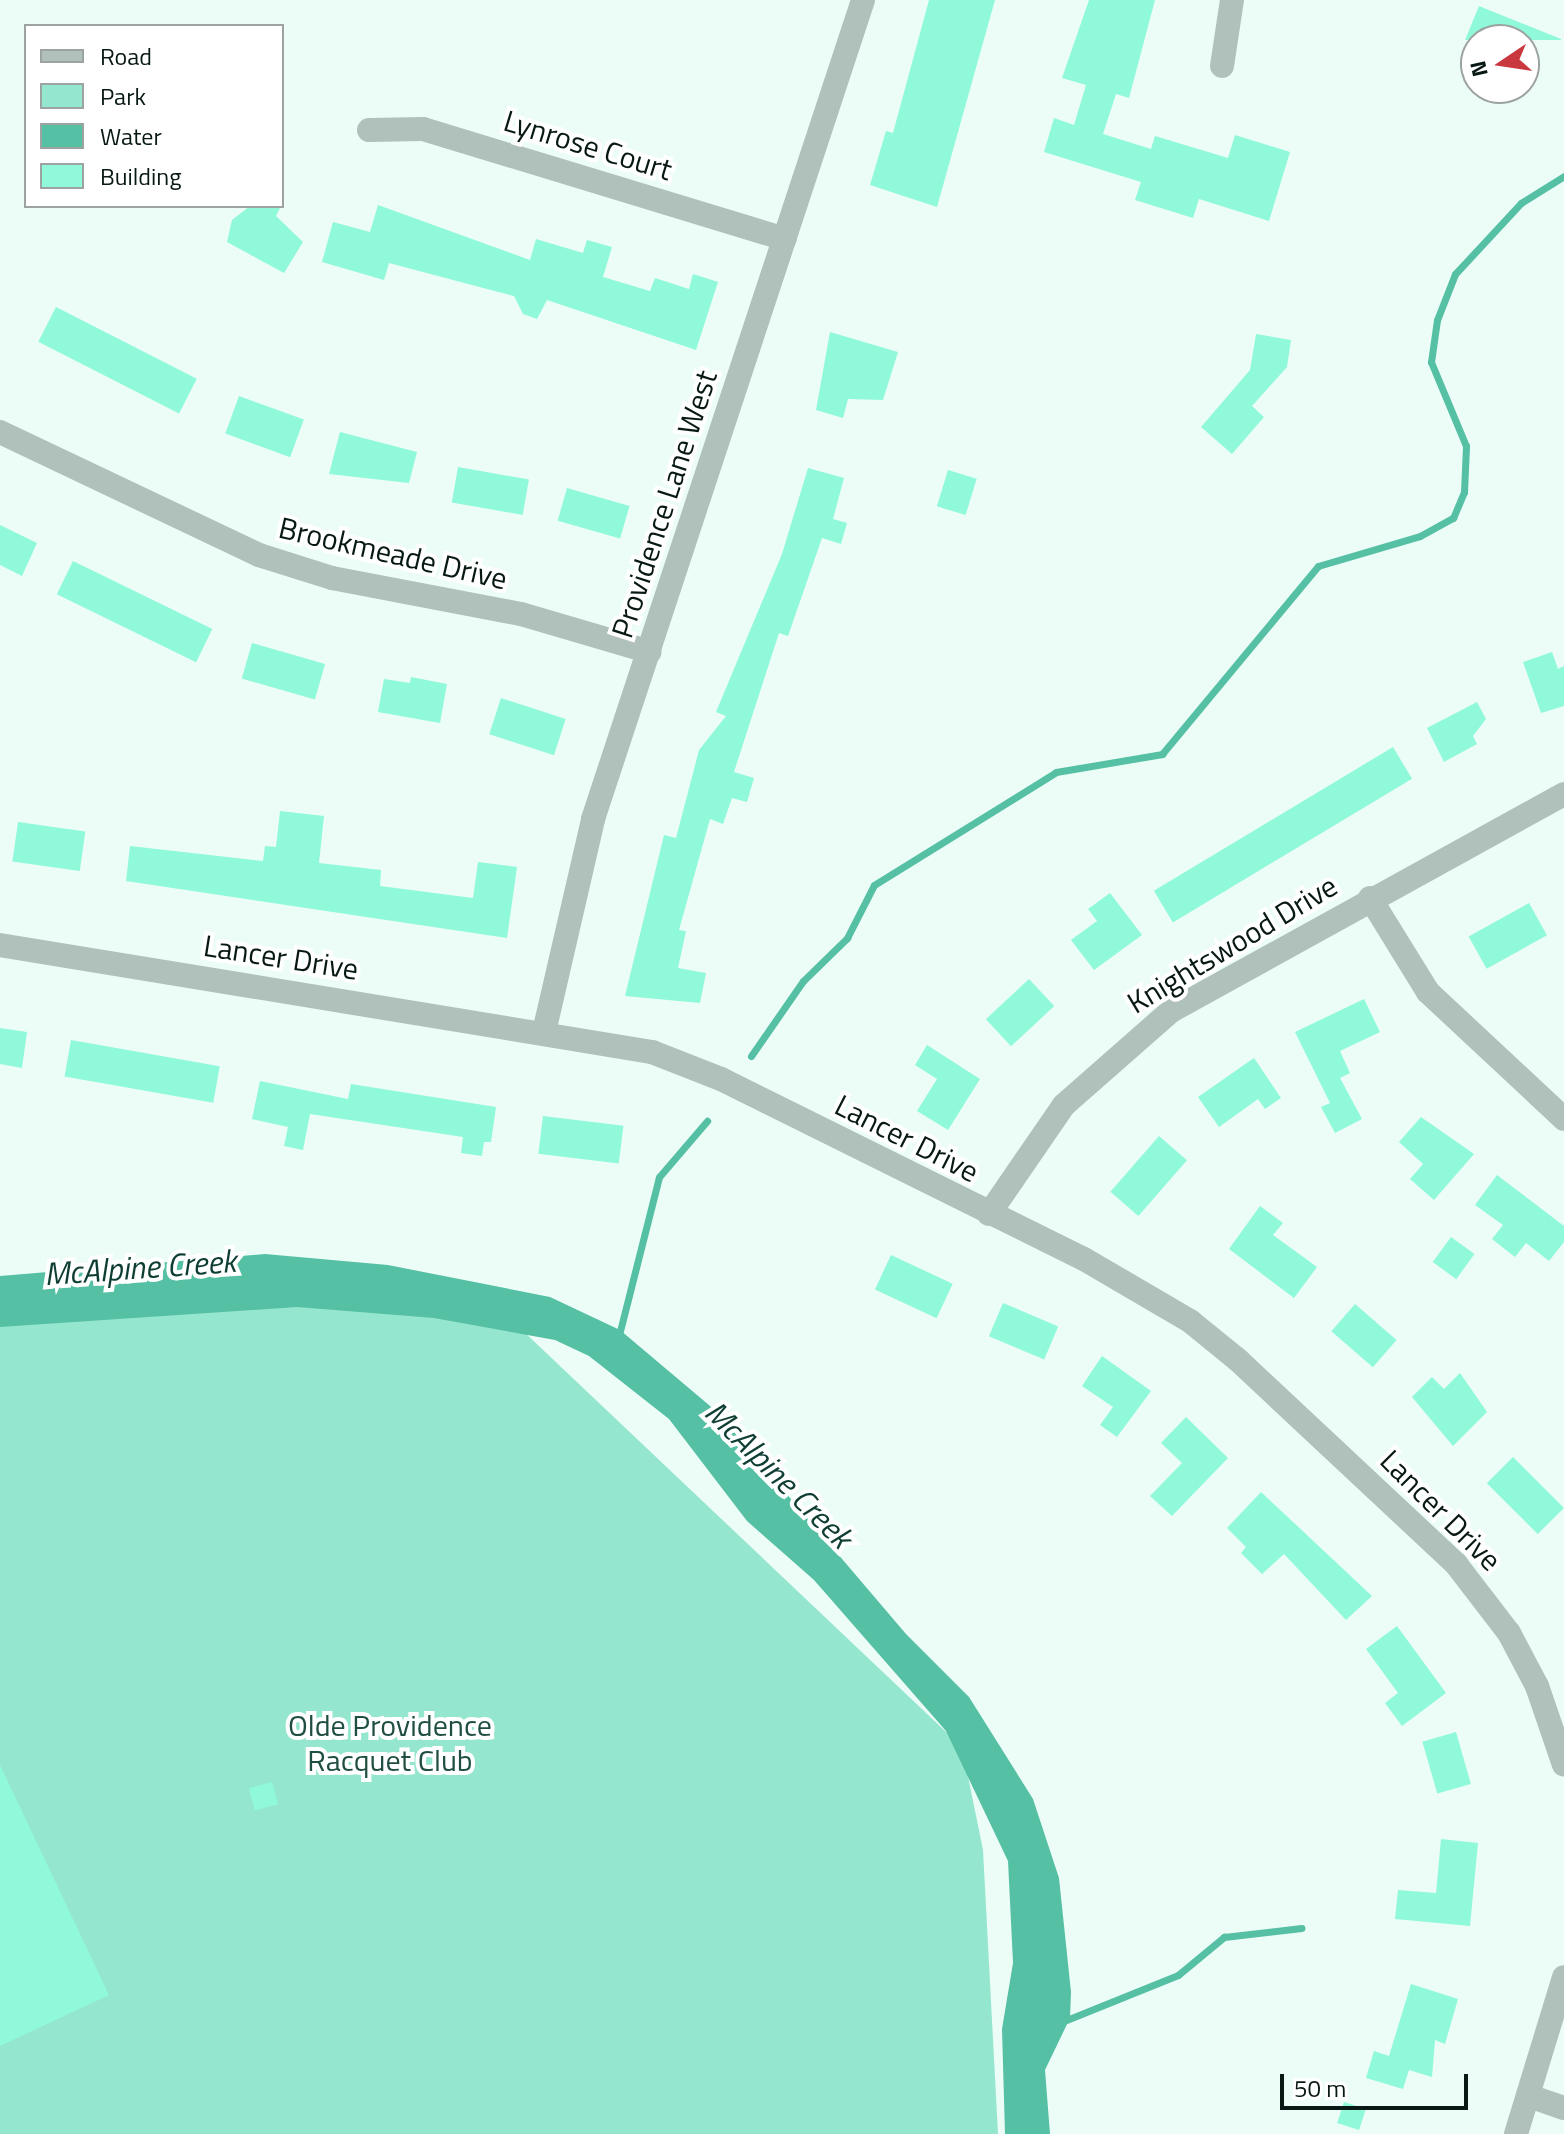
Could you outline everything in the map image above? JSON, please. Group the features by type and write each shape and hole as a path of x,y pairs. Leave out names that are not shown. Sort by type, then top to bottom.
{"street":[{"name":"Providence Lane West","path":"544,1032 593,819 863,0"},
{"path":"1222,66 1232,0"},
{"name":"Lynrose Court","path":"369,130 423,129 785,239"},
{"name":"Brookmeade Drive","path":"0,432 259,555 332,578 521,614 650,652"},
{"name":"Knightswood Drive","path":"989,1214 1064,1105 1145,1031 1370,898 1564,794"},
{"path":"1370,898 1428,992 1564,1119"},
{"name":"Lancer Drive","path":"0,945 652,1052 721,1079 1136,1287 1238,1360 1456,1564 1509,1633 1556,1706 1564,1765"},
{"path":"1516,2134 1564,1977"},
{"path":"1529,2096 1564,2108"}],"green space":[{"name":"Olde Providence Racquet Club","path":"0,1296 502,1311 962,1747 983,1850 998,2134 0,2134"}],"water":[{"name":"McAlpine Creek","path":"265,1254 388,1265 550,1297 620,1330 716,1411 906,1634 969,1697 1033,1799 1059,1878 1071,1992 1070,2018 1045,2070 1050,2134 1005,2134 1002,2029 1013,1963 1008,1861 946,1731 814,1580 747,1521 669,1419 589,1356 555,1340 434,1318 297,1307 0,1327 0,1276"}],"building":[{"path":"929,0 995,0 937,207 870,185 886,131 893,133"},
{"path":"1089,0 1155,0 1129,98 1116,94 1103,134 1151,149 1155,136 1228,158 1235,135 1290,152 1269,221 1199,199 1193,218 1135,200 1141,182 1044,152 1054,118 1074,125 1086,85 1062,78"},
{"path":"1479,6 1524,24 1472,24"},
{"path":"1540,31 1561,39 1540,40"},
{"path":"378,205 530,260 536,239 583,253 587,240 612,247 603,277 650,291 655,278 689,289 693,274 718,282 696,350 547,300 537,319 523,314 514,296 389,263 384,280 322,262 333,222 370,232"},
{"path":"247,208 280,208 276,216 303,242 284,273 227,242 232,220"},
{"path":"56,307 197,379 179,413 38,342"},
{"path":"830,332 898,352 883,400 848,399 843,418 816,410"},
{"path":"1256,334 1291,340 1287,367 1252,406 1264,417 1232,454 1201,427 1250,370"},
{"path":"239,396 304,420 290,457 225,434"},
{"path":"340,432 417,452 409,483 329,474"},
{"path":"458,467 529,480 523,515 452,502"},
{"path":"808,468 844,478 833,519 847,523 841,544 822,538 788,636 779,633 734,772 754,778 747,802 732,798 723,824 710,819 679,930 686,931 678,968 706,973 700,1003 625,996 664,835 676,838 699,750 726,716 716,712 782,554"},
{"path":"948,470 977,479 966,515 937,506"},
{"path":"567,488 629,506 620,539 558,521"},
{"path":"0,525 37,543 22,576 0,565"},
{"path":"73,561 212,629 196,662 57,594"},
{"path":"252,643 325,664 315,700 242,679"},
{"path":"1552,652 1558,669 1564,666 1564,706 1541,713 1523,662"},
{"path":"411,677 447,684 440,723 378,712 384,679 410,683"},
{"path":"501,698 566,719 554,755 489,734"},
{"path":"1477,702 1486,719 1473,736 1477,744 1444,762 1427,728"},
{"path":"1393,747 1412,779 1173,922 1154,891"},
{"path":"280,811 324,816 319,863 381,870 380,886 473,898 478,862 517,867 507,938 126,881 130,846 263,861 265,846 276,847"},
{"path":"18,822 85,831 80,871 12,862"},
{"path":"1110,893 1142,935 1094,970 1071,940 1097,921 1088,909"},
{"path":"1529,903 1547,935 1487,969 1469,936"},
{"path":"1029,979 1054,1006 1011,1046 986,1019"},
{"path":"1364,999 1380,1032 1340,1051 1350,1073 1340,1078 1362,1119 1335,1133 1321,1107 1330,1103 1295,1032"},
{"path":"0,1028 27,1032 22,1068 0,1064"},
{"path":"71,1040 220,1066 213,1103 65,1076"},
{"path":"927,1045 980,1079 948,1130 917,1111 937,1079 915,1065"},
{"path":"1254,1058 1281,1098 1265,1109 1258,1099 1219,1127 1198,1097"},
{"path":"260,1081 348,1099 351,1084 496,1107 491,1142 484,1142 482,1156 461,1153 463,1137 310,1114 303,1150 284,1146 288,1127 252,1119"},
{"path":"543,1116 623,1126 619,1164 538,1154"},
{"path":"1421,1117 1474,1154 1434,1200 1410,1179 1423,1164 1399,1142"},
{"path":"1159,1136 1187,1160 1138,1216 1110,1192"},
{"path":"1497,1175 1564,1226 1564,1242 1549,1261 1526,1243 1515,1257 1492,1239 1503,1225 1475,1205"},
{"path":"1260,1206 1283,1223 1273,1235 1317,1267 1294,1298 1229,1249"},
{"path":"1451,1237 1474,1254 1456,1279 1433,1262"},
{"path":"891,1255 953,1284 937,1318 875,1289"},
{"path":"1003,1303 1058,1326 1044,1360 989,1336"},
{"path":"1355,1304 1397,1340 1373,1367 1331,1331"},
{"path":"1102,1356 1151,1391 1117,1437 1100,1425 1113,1407 1082,1386"},
{"path":"1460,1373 1487,1412 1453,1446 1412,1397 1432,1377 1444,1389"},
{"path":"1186,1417 1228,1458 1172,1516 1150,1496 1182,1463 1161,1443"},
{"path":"1513,1457 1564,1508 1538,1534 1487,1483"},
{"path":"1261,1492 1372,1596 1346,1620 1284,1554 1262,1574 1241,1553 1246,1547 1227,1528"},
{"path":"1397,1626 1446,1693 1402,1726 1385,1703 1398,1693 1366,1649"},
{"path":"1456,1732 1471,1784 1437,1794 1422,1742"},
{"path":"0,1765 109,1995 0,2046"},
{"path":"272,1782 278,1804 255,1810 249,1788"},
{"path":"1441,1839 1478,1843 1470,1926 1395,1919 1398,1890 1436,1893"},
{"path":"1411,1984 1458,1999 1445,2044 1435,2040 1432,2077 1409,2070 1403,2089 1366,2078 1374,2051 1389,2056"},
{"path":"1344,2102 1366,2109 1359,2130 1337,2123"}],"waterway":[{"path":"751,1056 803,981 847,938 874,885 1056,772 1162,754 1318,566 1420,536 1453,518 1464,492 1466,446 1431,362 1437,320 1455,274 1521,203 1564,176"},
{"path":"618,1339 659,1177 707,1121"},
{"path":"1064,2021 1178,1975 1224,1937 1301,1928"}]}
